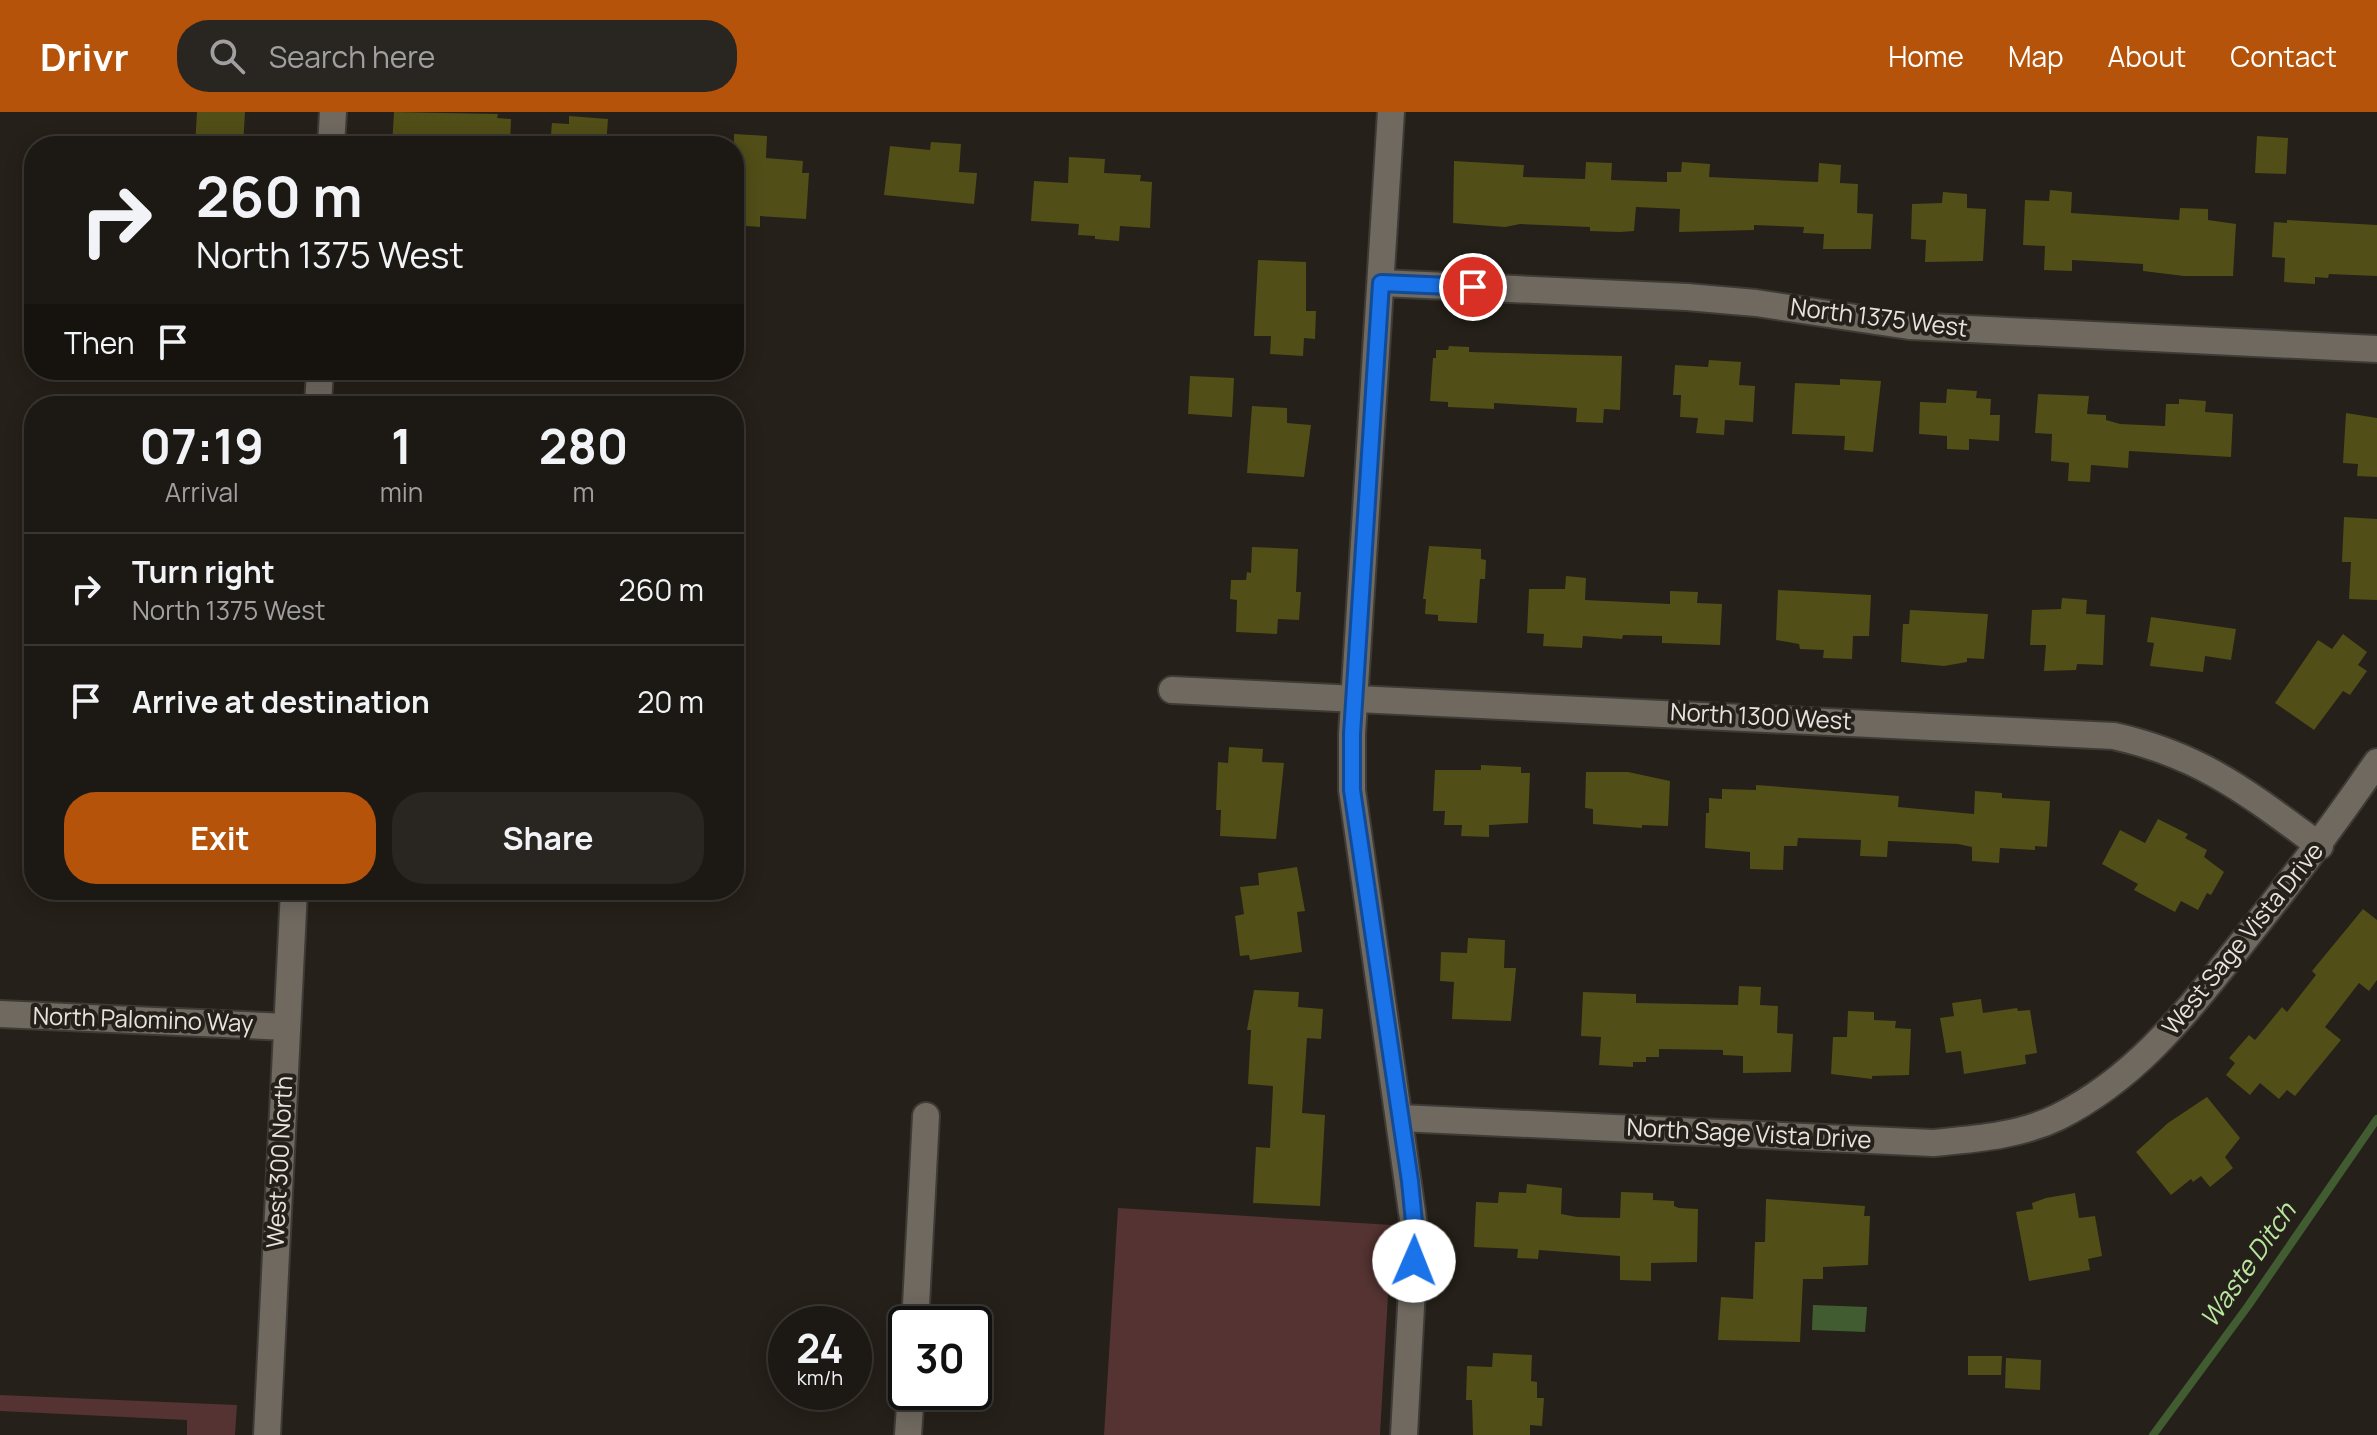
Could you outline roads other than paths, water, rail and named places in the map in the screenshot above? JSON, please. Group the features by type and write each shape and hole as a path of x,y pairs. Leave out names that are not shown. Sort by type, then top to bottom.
{"street":[{"path":"332,136 333,112"},
{"path":"1391,112 1354,697 1352,790 1415,1233 1404,1435"},
{"name":"North 1375 West","path":"1381,283 1687,297 1771,305 1909,326 2377,349"},
{"name":"North 1300 West","path":"1172,690 2114,736 2188,757 2225,776 2320,846"},
{"name":"West Sage Vista Drive","path":"2091,1099 2155,1049 2320,846 2377,762"},
{"name":"West 300 North","path":"267,1435 293,900"},
{"name":"North Palomino Way","path":"0,1014 287,1027"},
{"name":"North Sage Vista Drive","path":"1400,1118 1933,1143 2016,1132 2055,1118 2091,1099"},
{"path":"916,1306 926,1116"},
{"path":"908,1435 910,1410"}],"waterway":[{"name":"Waste Ditch","path":"2153,1435 2248,1306 2377,1119"}]}
